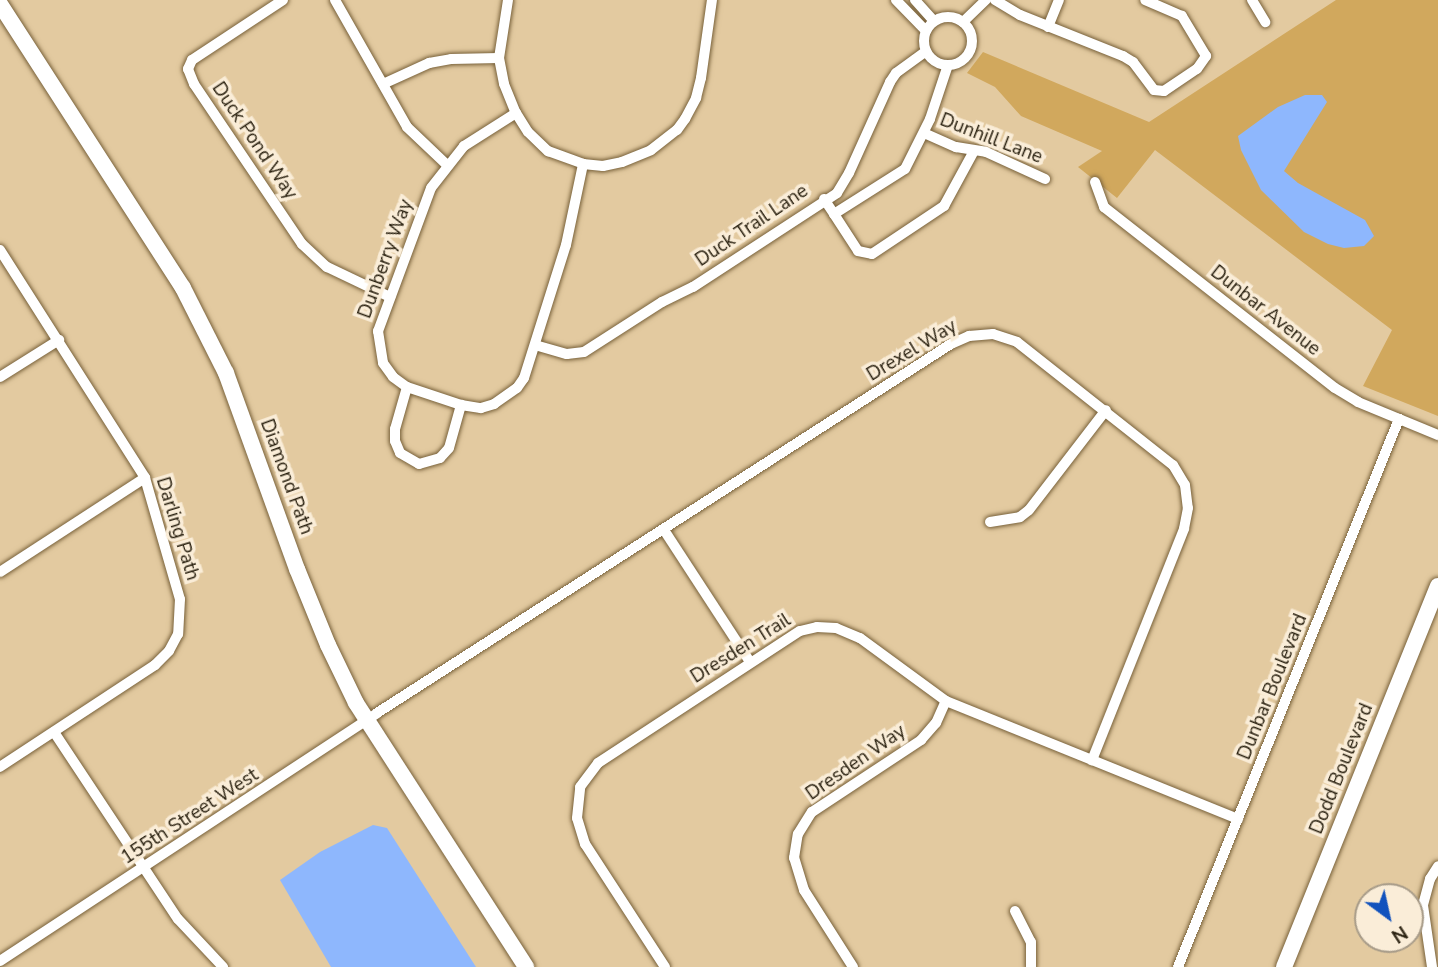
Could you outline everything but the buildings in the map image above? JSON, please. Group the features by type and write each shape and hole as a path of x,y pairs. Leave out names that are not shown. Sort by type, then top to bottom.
{"street":[{"name":"Duck Pond Way","path":"283,0 192,60 188,69 194,84 302,244 327,267 390,297"},
{"path":"335,0 407,127 447,165"},
{"path":"508,0 499,58 504,84 516,113 528,132 548,151 583,164 603,166 622,162 651,150 677,130 696,98 712,0"},
{"path":"896,0 926,31"},
{"path":"915,0 934,21"},
{"path":"963,22 986,0"},
{"path":"995,0 1007,9 1048,27 1124,56 1133,62 1154,90 1164,91 1197,69 1206,56 1182,16 1146,0"},
{"path":"1048,27 1059,0"},
{"path":"1252,0 1265,22"},
{"name":"Diamond Path","path":"0,4 183,288 226,373 328,645 367,721 526,967"},
{"path":"946,17 963,22 971,33 971,47 963,59 948,65 935,61 926,51 926,31 934,21 946,17"},
{"name":"Duck Trail Lane","path":"536,345 566,354 584,352 652,308 693,287 842,186 890,82 896,73 926,51"},
{"path":"383,84 429,64 451,59 499,58"},
{"path":"834,214 905,169 924,133 947,75 948,65"},
{"name":"Dunberry Way","path":"516,113 480,134 447,165 419,215 378,331 378,347 383,363 393,377 407,387 461,405 481,408 512,392 524,378 536,345 572,225 583,164"},
{"name":"Dunhill Lane","path":"924,133 974,151 986,152 1045,179"},
{"path":"824,199 858,251 865,255 880,250 944,206 974,151"},
{"name":"Dunbar Avenue","path":"1096,183 1104,207 1335,388 1358,402 1438,435"},
{"name":"Darling Path","path":"0,250 145,478 180,599 178,634 169,651 155,665 0,766"},
{"name":"Drexel Way","path":"399,702 951,344 969,336 993,334 1017,342 1106,410 1173,465 1185,485 1188,508 1184,529 1091,760"},
{"path":"0,377 58,340"},
{"path":"407,387 394,429 395,441 400,453 419,464 440,458 449,449 461,405"},
{"path":"990,522 1020,517 1029,510 1106,410"},
{"name":"Dunbar Boulevard","path":"1178,967 1399,419"},
{"path":"0,572 145,478"},
{"path":"664,530 750,662"},
{"name":"Dodd Boulevard","path":"1284,967 1438,586"},
{"name":"Dresden Trail","path":"665,967 585,844 576,818 580,787 598,763 750,662 800,632 817,627 836,628 860,638 946,701 1238,819"},
{"name":"Dresden Way","path":"853,967 804,890 794,858 799,834 812,812 921,740 936,723 946,701"},
{"name":"155th Street West","path":"3,962 399,702"},
{"path":"54,732 178,919 223,967"},
{"path":"1432,967 1423,905 1430,879 1438,866"},
{"path":"1015,911 1031,942 1031,967"}],"shaded area":[{"path":"1336,0 1438,0 1438,416 1363,386 1392,330 1155,150 1117,198 1078,167 1102,151 1021,116 995,87 967,73 983,52 1149,122"}],"water":[{"path":"1305,95 1322,95 1327,102 1284,171 1298,183 1365,220 1374,236 1364,246 1344,248 1328,244 1304,232 1261,190 1241,150 1238,136 1278,107"},
{"path":"373,825 387,828 476,967 331,967 280,880 320,852"}]}
